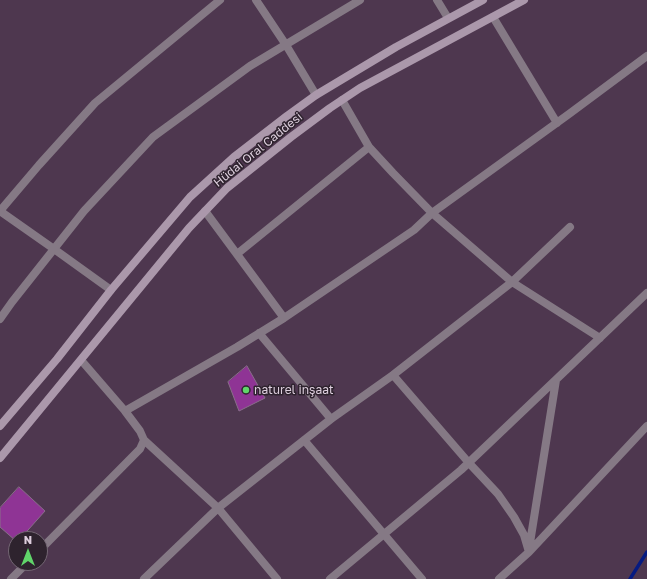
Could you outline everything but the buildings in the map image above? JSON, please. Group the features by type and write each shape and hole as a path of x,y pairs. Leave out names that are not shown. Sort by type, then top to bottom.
{"street":[{"path":"111,290 0,211 95,103 220,0"},
{"path":"256,0 286,45 316,95"},
{"path":"0,319 84,211 153,137 250,66 360,0"},
{"path":"437,0 448,18"},
{"name":"Hüdai Oral Caddesi","path":"0,426 57,359 111,290 190,197 234,157 316,95 396,47 483,0"},
{"name":"Hüdai Oral Caddesi","path":"0,458 189,228 227,188 291,137 360,88 524,0"},
{"path":"493,17 557,123"},
{"path":"125,411 284,318 414,230 432,213 647,56"},
{"path":"342,100 369,147 432,213 512,282 600,338"},
{"path":"237,254 369,147"},
{"path":"205,211 284,318"},
{"path":"144,579 218,508 331,419 393,375 512,282 570,227"},
{"path":"330,579 469,463 647,293"},
{"path":"259,333 331,419"},
{"path":"81,360 125,411 140,431 144,440 218,508 277,579"},
{"path":"393,375 469,463 498,494 524,535 529,552"},
{"path":"529,552 556,380"},
{"path":"499,579 529,552 647,426"},
{"path":"48,542 140,450 144,440"},
{"path":"304,440 422,579"},
{"path":"11,579 19,571"}],"waterway":[{"path":"630,579 647,552"}],"place":[{"name":"naturel inşaat","path":"246,390"}]}
